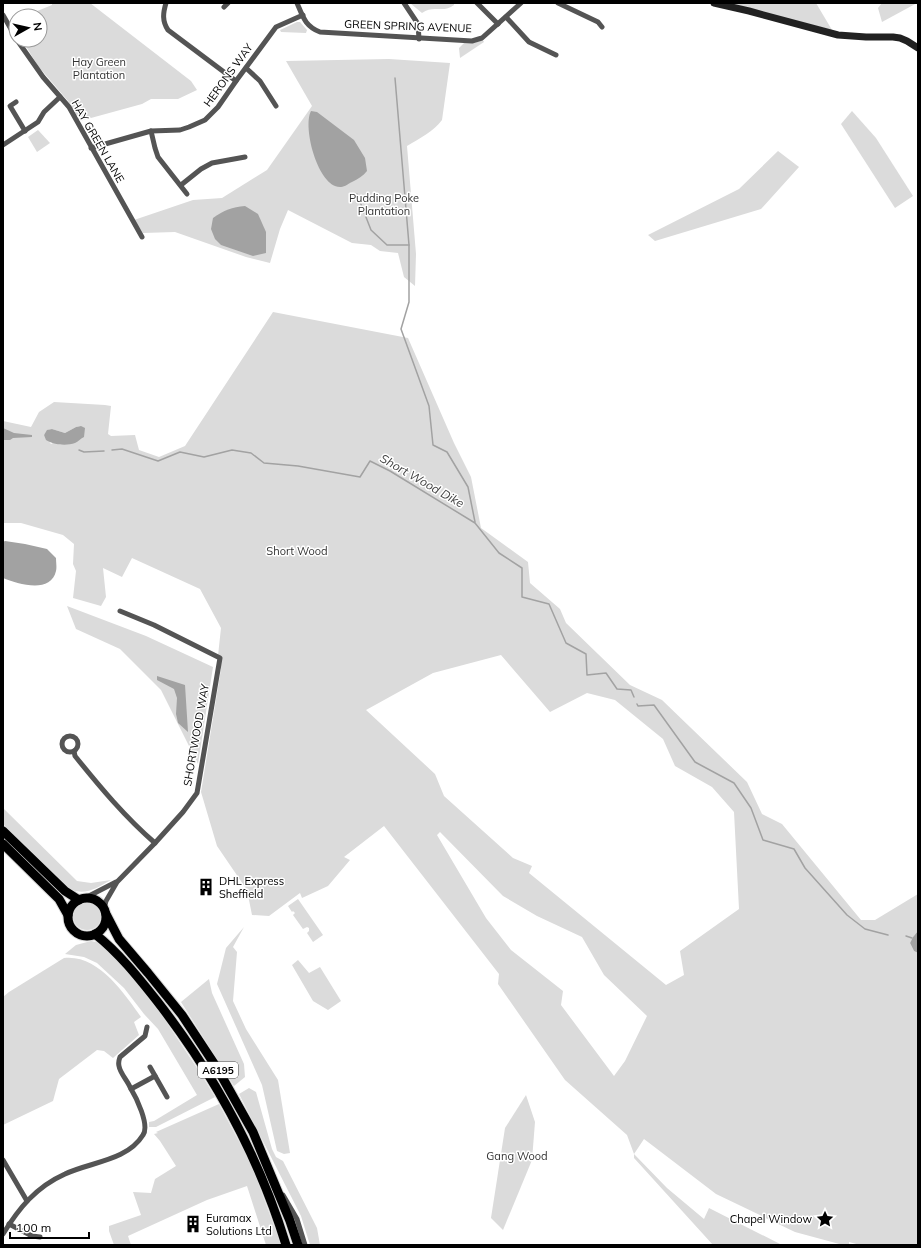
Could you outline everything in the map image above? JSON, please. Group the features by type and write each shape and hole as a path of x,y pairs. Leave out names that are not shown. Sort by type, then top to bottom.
{"highway":[{"name":"A6195","path":"3,831 65,891 82,899 91,898 101,904 119,939 182,1015 217,1068 253,1132 272,1175 298,1245"},
{"path":"3,844 59,899 75,931 86,935 95,934 104,925 105,912"},
{"path":"68,916 72,906 82,899"},
{"name":"A6195","path":"95,934 112,948 143,983 172,1020 205,1070 238,1128 280,1224 286,1245"}],"street":[{"path":"166,3 164,19 168,30 236,81"},
{"name":"GREEN SPRING AVENUE","path":"298,3 307,24 312,29 320,32 472,41 482,38 521,3"},
{"path":"404,3 418,24 419,39"},
{"path":"477,3 498,24"},
{"path":"558,3 598,22 602,27"},
{"path":"714,3 838,35 866,37 893,36 907,41 918,48"},
{"name":"HERONS WAY","path":"92,148 151,131 180,130 205,120 218,107 276,27 303,15"},
{"path":"506,17 530,42 556,55"},
{"name":"HAY GREEN LANE","path":"23,48 42,77 69,107 142,237"},
{"path":"246,68 260,81 276,106"},
{"path":"3,146 38,122 44,112 60,97"},
{"path":"16,102 10,106 25,131"},
{"path":"151,131 158,157 187,194"},
{"path":"181,185 201,169 212,163 245,157"},
{"name":"SHORTWOOD WAY","path":"105,912 106,901 117,882 183,812 197,793 220,658 154,625 120,612"},
{"path":"74,751 75,756 106,794 135,826 155,843"},
{"name":"SHORTWOOD WAY","path":"82,899 117,882"},
{"path":"3,1234 27,1201 55,1179 67,1173 122,1154 135,1145 143,1135 145,1130 144,1119 118,1062 120,1057 145,1036 147,1027"},
{"path":"150,1067 167,1097"},
{"path":"131,1089 155,1076"},
{"path":"3,1160 27,1201"},
{"path":"272,1175 297,1219 305,1245"},
{"path":"9,1224 32,1236 40,1237"}],"green space":[{"name":"Hay Green Plantation","path":"52,3 90,3 191,81 197,90 178,99 151,99 142,104 80,121 68,101 38,66 27,48 48,48 48,8 45,8 52,5"},
{"path":"410,3 454,3 454,5 446,9 426,10 422,13"},
{"path":"727,3 816,3 832,30"},
{"path":"882,3 917,3 882,22 878,8"},
{"path":"300,22 307,30 306,33 281,32 280,30"},
{"path":"483,40 484,42 460,58 459,48 464,43 474,43"},
{"name":"Pudding Poke Plantation","path":"389,59 450,63 442,120 431,131 407,146 416,254 415,286 404,277 398,253 380,251 371,245 352,243 288,210 280,229 270,263 246,257 175,232 143,233 134,220 193,200 222,198 267,170 312,106 286,61"},
{"path":"852,111 876,138 913,196 895,208 841,124"},
{"path":"38,130 50,143 37,152 28,137"},
{"path":"778,151 799,167 761,209 655,241 648,235 739,189"},
{"name":"Short Wood","path":"273,312 408,338 454,443 471,477 481,528 528,562 530,583 560,609 566,623 630,685 662,700 747,782 762,814 782,824 861,920 875,920 918,894 918,931 910,943 914,951 918,953 918,1245 860,1245 849,1242 849,1245 843,1245 795,1232 716,1194 644,1139 634,1154 627,1135 565,1080 498,984 499,974 384,826 344,857 350,860 328,886 302,898 300,893 269,916 252,915 247,890 217,846 201,792 221,669 217,665 221,628 200,589 132,558 122,577 103,568 106,597 101,606 73,598 76,571 73,564 74,544 63,535 21,523 3,523 3,421 31,427 39,412 54,402 105,405 111,406 108,434 111,436 135,435 139,450 159,457 185,446","holes":["81,426 51,444 44,435 48,430 52,429 65,433","501,655 550,712 587,693 615,700 663,739 675,766 712,787 734,812 739,909 680,951 684,975 666,985 529,873 532,866 513,858 444,796 435,774 366,710 433,673","440,832 503,896 537,916 582,937 604,975 647,1016 625,1061 614,1076 561,1005 563,991 511,950 486,918 437,835"]},
{"path":"67,606 146,636 213,667 198,764 161,690 120,649 76,629"},
{"path":"3,808 77,881 91,883 111,880 92,890 82,892 71,890 3,824"},
{"path":"298,899 323,935 313,942 307,933 309,928 307,927 303,929 293,915 295,913 293,911 292,912 288,906"},
{"path":"87,902 97,906 101,916 97,926 87,930 77,926 73,916 77,906"},
{"path":"244,927 233,947 237,952 233,1001 246,1029 278,1080 290,1153 284,1154 277,1151 262,1085 217,984 226,948"},
{"path":"91,941 101,943 126,970 163,1017 215,1097 156,1127 149,1127 149,1122 154,1121 197,1095 158,1029 144,1014 124,988 97,963 84,957 65,954 76,945"},
{"path":"64,958 76,958 88,962 109,977 127,997 141,1017 134,1022 139,1035 113,1058 104,1051 97,1050 59,1079 53,1101 3,1125 3,997"},
{"path":"298,960 309,973 320,967 341,1001 328,1010 313,1001 292,965"},
{"path":"209,979 212,993 244,1064 245,1077 234,1086 181,1002"},
{"path":"249,1088 256,1092 272,1149 276,1157 283,1161 317,1228 320,1245 310,1245 301,1216 239,1094"},
{"name":"Gang Wood","path":"526,1095 535,1122 532,1160 503,1230 491,1218 505,1128"},
{"path":"219,1104 252,1166 281,1245 266,1245 247,1186 207,1200 128,1236 131,1245 114,1245 109,1231 109,1226 141,1215 133,1192 151,1193 155,1179 176,1166 154,1134"},
{"path":"634,1154 667,1188 704,1219 709,1208 782,1245 713,1245 634,1158"}],"shaded area":[{"path":"311,111 317,112 354,140 365,158 367,171 362,176 341,187 333,185 326,178 319,168 311,143 309,119"},
{"path":"245,206 258,214 266,232 266,253 253,256 221,245 215,239 211,229 213,218 228,209"},
{"path":"81,426 85,428 84,437 72,444 52,443 46,440 44,435 47,430 52,429 65,433"},
{"path":"3,428 14,433 32,435 32,437 3,440"},
{"path":"5,541 47,549 56,558 56,570 53,578 48,583 33,585 17,583 3,578 3,542"},
{"path":"157,676 185,685 188,732 178,723 176,714 177,698 174,689 157,680"},
{"path":"918,931 918,953 914,951 910,943"}],"waterway":[{"name":"Short Wood Dike","path":"395,78 409,245 409,302 401,329 429,406 433,445 447,452 468,487 475,522"},
{"path":"357,194 371,230 387,245 409,245"},
{"name":"Short Wood Dike","path":"112,450 122,449 158,461 180,452 204,457 232,450 251,453 264,463 298,466 360,477 370,461 390,471 475,523 499,553 522,568 522,597 549,604 566,643 586,654 587,675 606,673 617,689 631,690 634,697"},
{"path":"79,450 84,452 104,451"},
{"name":"Short Wood Dike","path":"637,704 638,706 654,705 695,762 734,783 751,808 763,840 794,849 805,868 847,915 865,929 888,935"},
{"path":"906,936 912,938"}],"place":[{"name":"DHL Express Sheffield","path":"206,887"},
{"name":"Chapel Window","path":"825,1219"},
{"name":"Euramax Solutions Ltd","path":"193,1224"}]}
